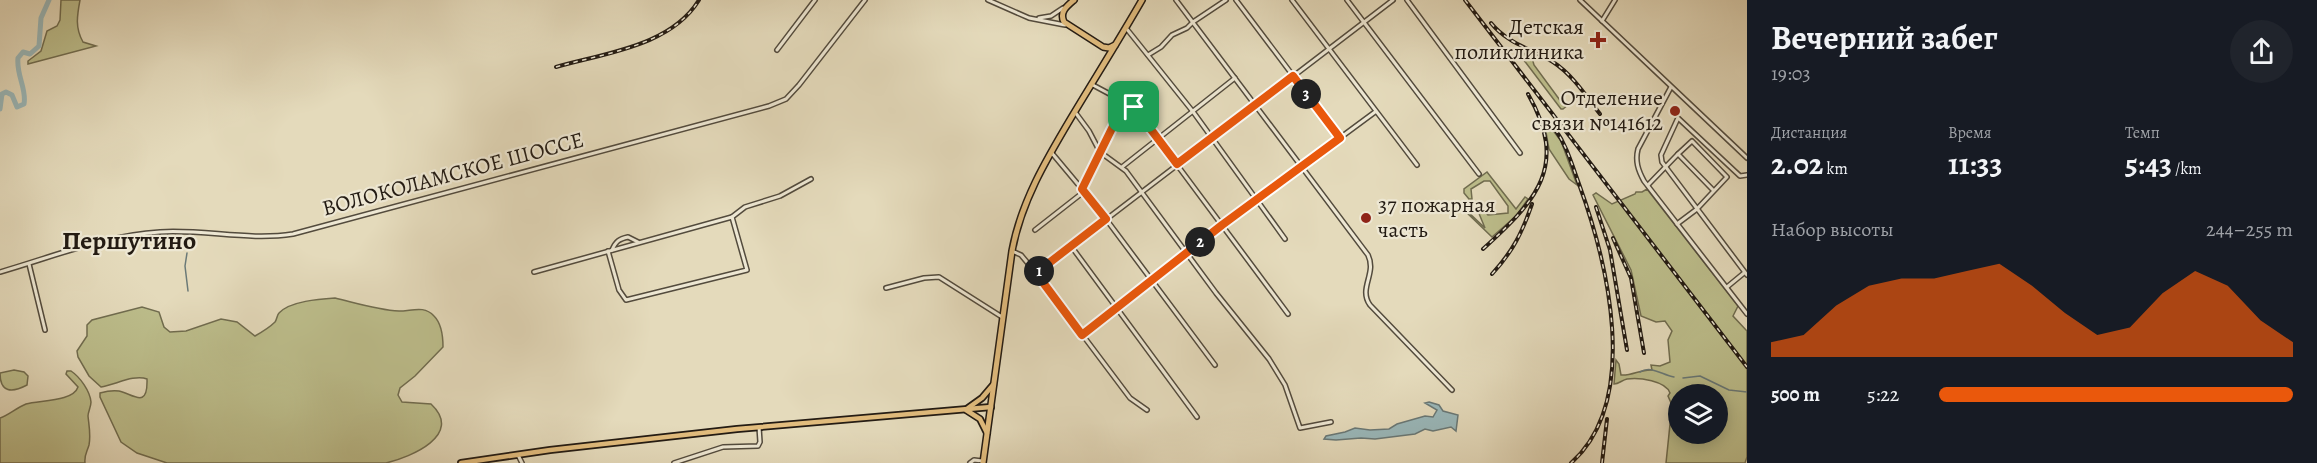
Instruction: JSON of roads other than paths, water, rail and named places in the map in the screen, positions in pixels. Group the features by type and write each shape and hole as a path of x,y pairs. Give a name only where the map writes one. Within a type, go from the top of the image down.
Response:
{"highway":[{"path":"1074,0 1067,6 1062,17 1070,27 1103,47 1109,48 1117,45"},
{"path":"983,462 1012,251 1019,219 1029,192 1051,152 1142,0"},
{"path":"1103,47 1107,59"}],"main road":[{"path":"966,410 982,398 994,382"},
{"path":"461,463 759,427 991,407"},
{"path":"966,410 980,419 987,433"}],"street":[{"path":"777,50 815,0"},
{"name":"ВОЛОКОЛАМСКОЕ ШОССЕ","path":"0,272 107,241 148,233 191,232 267,237 293,234 770,106 786,99 799,85 864,0"},
{"path":"988,0 1029,18 1058,22 1070,27"},
{"path":"1176,0 1369,258 1371,271 1365,291 1366,298 1452,390"},
{"path":"1148,55 1226,0"},
{"path":"1236,0 1340,138"},
{"path":"1292,0 1417,165"},
{"path":"1347,0 1479,174"},
{"path":"1036,273 1393,0"},
{"path":"1407,0 1520,153"},
{"path":"1580,0 1747,158"},
{"path":"1602,21 1615,0"},
{"path":"1029,18 1048,17 1067,6"},
{"path":"1126,28 1192,111 1285,239"},
{"path":"1122,167 1235,78"},
{"path":"1091,84 1134,107 1288,314"},
{"path":"1671,87 1637,154 1639,171 1648,186 1747,314"},
{"path":"1035,230 1058,209 1081,194 1125,102"},
{"path":"1082,335 1151,279 1375,111"},
{"path":"1075,112 1089,131 1100,152 1122,167 1282,378 1300,428 1332,422"},
{"path":"1726,287 1746,274 1665,167 1661,154 1678,118 1740,176 1747,175"},
{"path":"1648,186 1692,141 1727,177 1697,209 1677,224"},
{"path":"1051,152 1106,219 1215,365"},
{"path":"1678,154 1713,190"},
{"path":"534,272 732,216 745,207 780,196 811,179"},
{"path":"640,242 628,237 615,242 610,250 619,290 626,300 747,270 732,216"},
{"path":"1071,246 1197,417"},
{"path":"1012,251 1021,255 1036,273 1130,398 1147,410"},
{"path":"29,264 45,330"},
{"path":"886,288 924,278 939,277 1003,318"},
{"path":"674,463 723,447 758,446 759,427"},
{"path":"518,455 522,463"},
{"path":"970,463 974,460 983,462"}],"water":[{"path":"1425,403 1439,405 1443,411 1458,415 1456,431 1451,427 1433,431 1425,429 1415,434 1375,439 1324,439 1326,436 1355,428 1389,429 1397,424 1425,416 1433,417 1437,410"}],"waterway":[{"path":"0,109 2,94 6,92 12,95 17,107 24,104 18,58 23,52 30,54 39,46 41,18 49,0"},
{"path":"187,253 185,266 188,291"},
{"path":"1640,372 1652,370 1674,377"},
{"path":"1683,378 1700,376 1729,390 1747,392"}],"railway":[{"path":"556,67 615,52 654,38 687,16 699,0"},
{"path":"1465,0 1747,367"},
{"path":"1491,23 1505,36 1560,67 1579,86 1600,114"},
{"path":"1483,249 1519,214 1541,180 1546,162 1546,142 1540,119 1528,94"},
{"path":"1555,129 1569,156 1600,251 1612,329 1612,367 1606,404 1593,436 1571,463"},
{"path":"1492,274 1516,241 1532,204"},
{"path":"1596,207 1610,250 1627,350"},
{"path":"1613,238 1631,278 1644,353"},
{"path":"1602,463 1607,419"}],"place":[{"name":"Детская поликлиника","path":"1598,40"},
{"name":"Отделение связи №141612","path":"1675,111"},
{"name":"37 пожарная часть","path":"1366,218"}],"district":[{"name":"Першутино","path":"129,240"}]}
